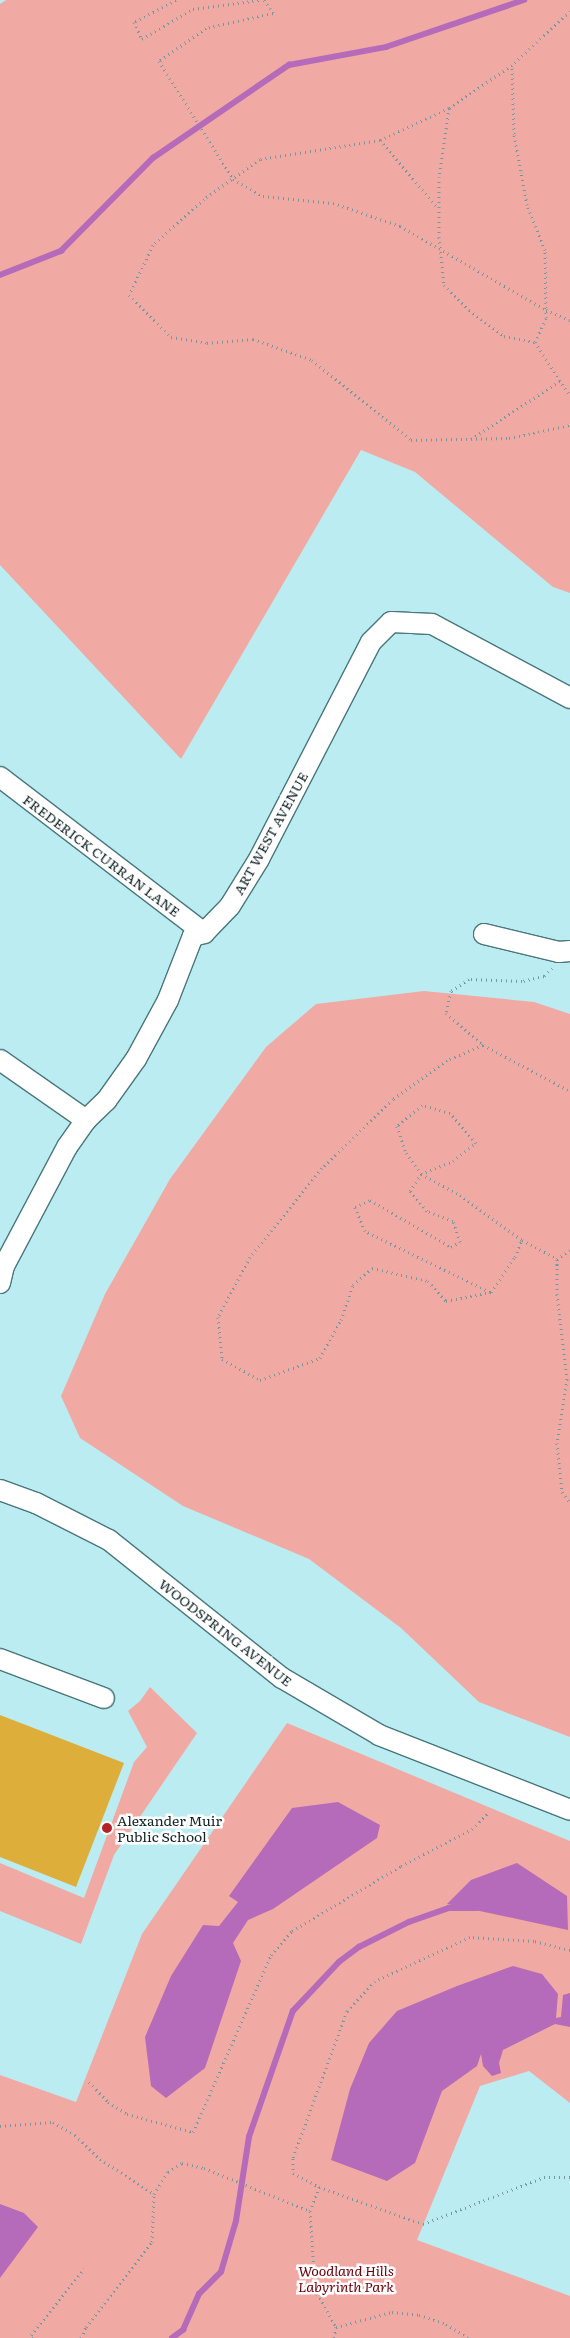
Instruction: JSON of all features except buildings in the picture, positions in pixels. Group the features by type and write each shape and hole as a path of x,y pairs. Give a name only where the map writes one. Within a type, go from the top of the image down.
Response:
{"street":[{"name":"ART WEST AVENUE","path":"1,1271 54,1170 86,1120 106,1101 136,1059 168,1000 193,936 204,933 230,906 259,859 371,642 391,622 432,624 570,698"},
{"name":"FREDERICK CURRAN LANE","path":"0,777 204,933"},
{"path":"484,934 565,951"},
{"path":"0,1060 86,1120"},
{"name":"WOODSPRING AVENUE","path":"0,1490 36,1503 109,1540 282,1678 380,1735 570,1810"},
{"path":"0,1659 104,1698"}],"path":[{"path":"176,0 134,22 142,39 193,9 260,0"},
{"path":"264,0 273,13 206,28 159,61 233,179 263,196 333,203 400,226 546,310 570,320"},
{"path":"570,11 512,65 449,108 380,140 260,159 204,199 153,245 129,295 170,336 207,343 254,339 312,360 412,440 509,438 570,426"},
{"path":"512,65 514,134 527,205 545,250 546,318 535,342"},
{"path":"449,108 439,177 440,249 444,285 469,310 504,336 535,342 570,396"},
{"path":"380,140 439,209"},
{"path":"470,439 560,381"},
{"path":"565,951 554,967 544,976 522,981 469,979 451,991 446,1013 482,1045 570,1092"},
{"path":"482,1045 446,1060 393,1099 322,1168 250,1257 218,1317 222,1359 260,1380 320,1358 342,1320 352,1285 372,1268 428,1282 446,1301 491,1292 515,1257 522,1240"},
{"path":"491,1292 365,1231 355,1207 370,1200 451,1247 460,1242 453,1221 427,1210 410,1191 421,1174 453,1161 476,1143 450,1113 422,1105 397,1126 406,1153 421,1174 460,1195 522,1240 557,1259"},
{"path":"557,1259 570,1250"},
{"path":"557,1259 557,1294 567,1379 557,1443 562,1492 570,1503"},
{"path":"89,2082 108,2102 127,2114 193,2132 271,1955 292,1931 401,1866 472,1829 488,1813"},
{"path":"570,1950 534,1941 470,1937 375,1981 347,2011 293,2158 294,2173 319,2187 423,2224 544,2177 570,2177"},
{"path":"0,2126 53,2122 75,2135 100,2159 154,2194"},
{"path":"82,2338 86,2327 152,2242 154,2194 168,2172 182,2163 204,2168 265,2191 310,2211"},
{"path":"319,2187 310,2211 315,2289 336,2327 334,2338"},
{"path":"32,2338 32,2335 84,2269"},
{"path":"336,2327 392,2312 419,2314 446,2324 468,2338"}],"green space":[{"path":"6,0 570,0 570,593 553,587 415,472 361,450 181,759 0,565 0,4"},
{"path":"424,991 534,1002 570,1014 570,1737 479,1702 401,1628 309,1559 183,1506 80,1438 61,1396 105,1294 170,1179 266,1047 316,1004"},
{"path":"150,1687 197,1733 114,1855 81,1944 0,1911 0,1863 84,1898 134,1762 147,1747 128,1711 140,1701"},
{"name":"Woodland Hills Labyrinth Park","path":"287,1723 570,1841 570,2103 529,2071 480,2086 417,2240 570,2296 570,2338 0,2338 0,2075 76,2102 142,1934"}],"shaded area":[{"path":"338,1802 380,1825 377,1838 273,1909 248,1920 233,1943 241,1961 205,2068 166,2098 151,2086 145,2037 171,1976 203,1925 219,1926 238,1902 229,1896 292,1808"},
{"path":"517,1863 567,1896 568,1930 447,1904 471,1880"},
{"path":"513,1966 542,1974 558,1994 556,2018 561,2017 563,1995 570,1993 570,2027 555,2024 503,2050 499,2063 501,2073 492,2076 483,2066 481,2054 477,2066 442,2091 415,2163 387,2181 331,2160 350,2089 369,2043 397,2011 457,1986"},
{"path":"0,2204 24,2213 38,2227 0,2278"}],"waterway":[{"path":"0,275 61,251 153,158 289,65 386,47 524,0"},
{"path":"172,2338 183,2330 199,2294 221,2272 236,2221 249,2137 293,2011 339,1962 359,1947 409,1922 449,1908 476,1908"}],"place":[{"name":"Alexander Muir Public School","path":"107,1828"}]}
